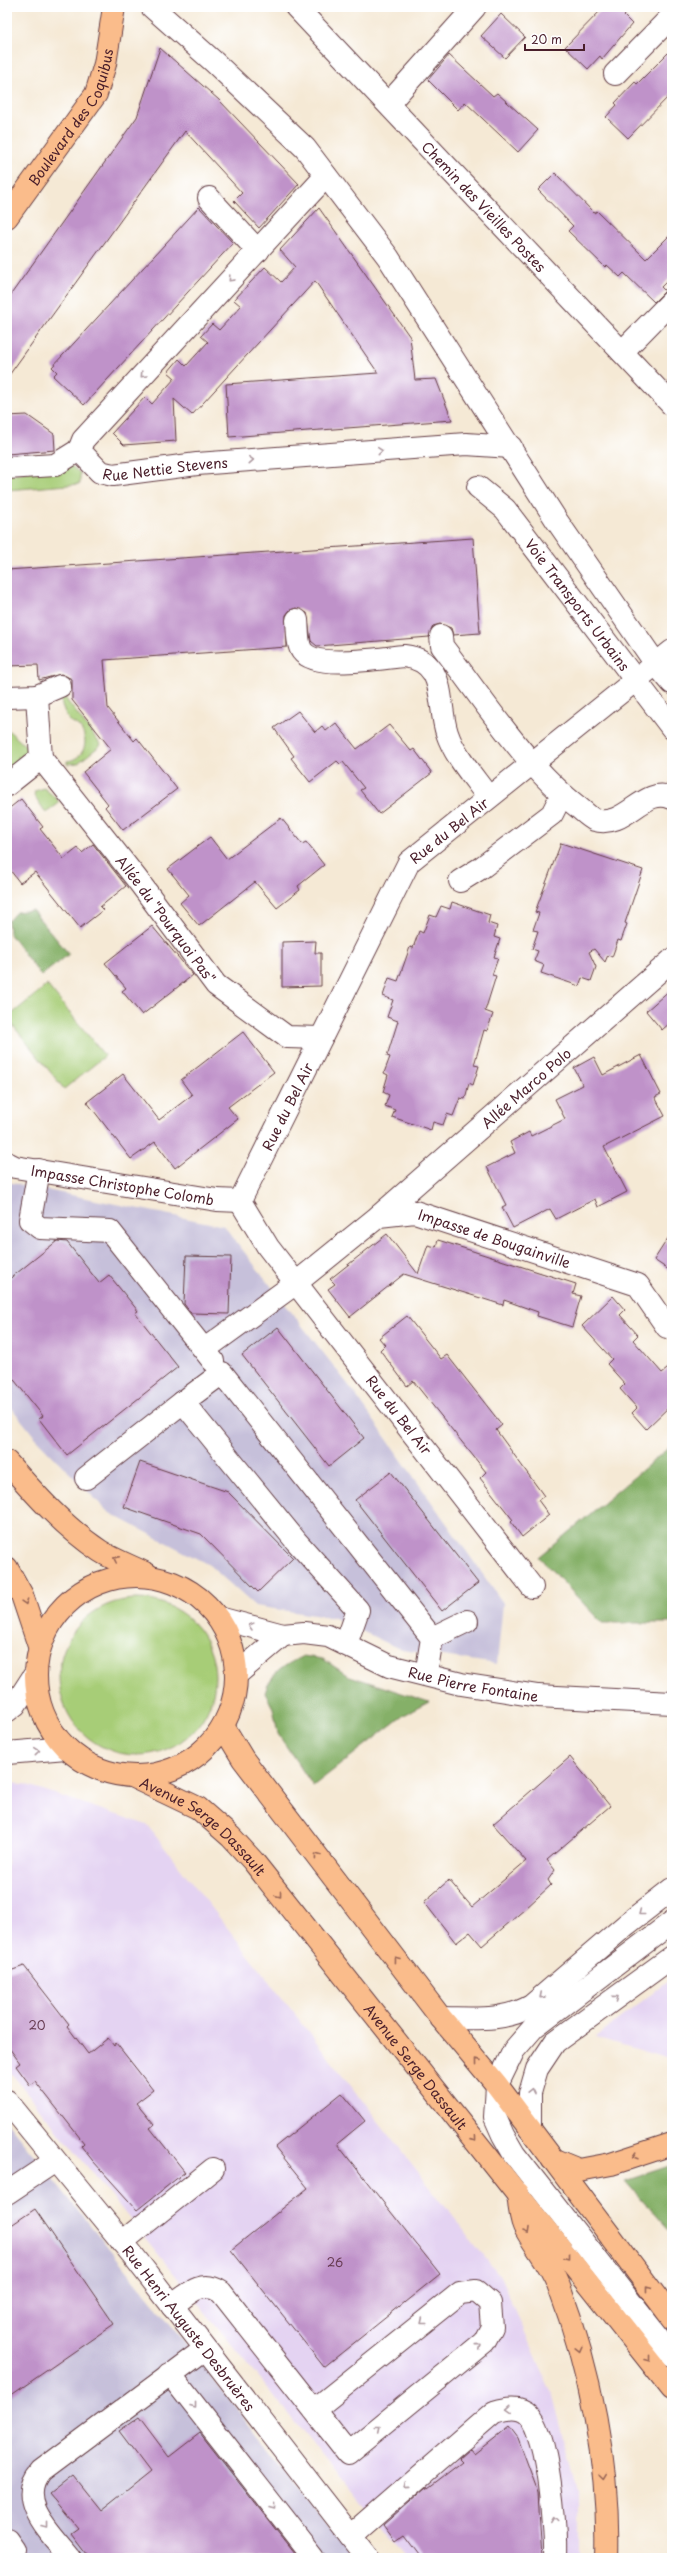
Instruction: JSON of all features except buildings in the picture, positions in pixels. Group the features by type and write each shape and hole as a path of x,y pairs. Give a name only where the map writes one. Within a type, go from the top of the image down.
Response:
{"main road":[{"name":"Boulevard des Coquibus","path":"7,217 96,94 105,64 114,7"},
{"path":"7,1462 35,1494 73,1530 100,1551 151,1576 172,1583 197,1596 220,1618 232,1643 237,1674 234,1699 223,1726 209,1746 182,1764 159,1774 131,1776 109,1773 86,1764 66,1748 49,1727 38,1700 34,1674 39,1646 52,1618 72,1598 97,1584 124,1576 151,1576"},
{"path":"7,1568 22,1595 39,1646"},
{"path":"223,1726 243,1759 441,2018 497,2085 672,2318"},
{"name":"Avenue Serge Dassault","path":"131,1776 198,1808 248,1856 518,2193 672,2389"},
{"path":"552,2159 579,2170 611,2164 672,2144"},
{"path":"518,2193 523,2224 557,2282 579,2349 590,2395 608,2514 606,2558"}],"street":[{"path":"152,7 214,62 305,148 396,268 557,521 664,657 672,683"},
{"name":"Chemin des Vieilles Postes","path":"296,7 389,103 672,405"},
{"path":"389,103 475,7"},
{"path":"615,74 672,16"},
{"path":"7,468 55,465 79,450 83,440 326,176"},
{"path":"209,198 258,251"},
{"path":"622,352 672,302"},
{"name":"Rue Nettie Stevens","path":"79,450 100,472 113,475 197,464 466,444 511,447"},
{"name":"Voie Transports Urbains","path":"478,487 504,509 672,728"},
{"path":"297,620 300,647 309,658 323,662 404,656 416,658 427,664 435,676 441,693 447,732 452,744 488,797"},
{"path":"440,636 442,646 532,763 562,794 594,820 608,821 629,812 652,796 663,794 672,798"},
{"name":"Rue du Bel Air","path":"532,1587 268,1247 240,1201 409,862 664,657"},
{"path":"7,697 37,696 60,686"},
{"path":"7,785 41,758 37,696"},
{"name":"Allée du \"Pourquoi Pas\"","path":"41,758 136,878 216,985 287,1037 321,1038"},
{"path":"460,881 480,868 552,814 562,794"},
{"name":"Allée Marco Polo","path":"379,1216 672,960"},
{"name":"Impasse Christophe Colomb","path":"10,1169 39,1170 217,1200 240,1201"},
{"path":"39,1170 30,1220 34,1226 40,1228 110,1231 432,1638 426,1675"},
{"name":"Impasse de Bougainville","path":"379,1216 415,1212 638,1285 667,1327"},
{"path":"204,1349 296,1283 379,1216"},
{"path":"86,1478 222,1373"},
{"path":"183,1402 296,1541 358,1610 346,1644"},
{"name":"Rue Pierre Fontaine","path":"220,1618 283,1636 304,1632 328,1636 390,1666 461,1684 538,1696 672,1703"},
{"path":"432,1638 467,1621"},
{"name":"Rue Pierre Fontaine","path":"237,1674 283,1636"},
{"path":"7,1711 15,1705 34,1674"},
{"path":"7,1753 66,1748"},
{"path":"441,2018 493,2018 516,2014 531,2006 627,1924 672,1889"},
{"path":"672,1922 534,2027 514,2050 497,2085 496,2117 503,2135 514,2154 672,2355"},
{"path":"530,2129 530,2093 537,2069 555,2042 672,1957"},
{"name":"Rue Henri Auguste Desbruères","path":"7,2101 122,2242 368,2558"},
{"path":"7,2193 55,2161"},
{"path":"122,2242 213,2169"},
{"path":"172,2306 200,2287 213,2287 221,2292 314,2410 348,2453 484,2342 492,2327 490,2303 476,2291 460,2292 314,2410"},
{"path":"71,2558 34,2511 31,2491 35,2478 41,2471 205,2349"},
{"path":"170,2374 314,2558"},
{"path":"350,2536 494,2412 518,2409 529,2415 539,2430 556,2523 556,2558"}],"shaded area":[{"path":"7,1182 224,1226 350,1387 503,1603 497,1664 402,1650 334,1618 255,1606 209,1565 108,1512 38,1441 7,1402"},
{"path":"7,1783 25,1784 147,1825 501,2278 553,2396 579,2496 579,2558 405,2558 7,2068"},
{"path":"672,1978 672,2060 596,2037"},
{"path":"7,2122 188,2346 352,2558 7,2558"}],"green space":[{"path":"70,465 80,473 80,484 7,490 7,475"},
{"path":"65,688 65,698 101,745 78,763 67,764 67,761 75,759 80,755 84,749 85,742 81,730 76,724 69,721 62,706 60,689"},
{"path":"7,729 30,750 10,766 7,766"},
{"path":"44,788 58,800 58,804 46,813 34,795 35,791"},
{"path":"32,910 69,954 41,976 9,933 8,921 16,912"},
{"path":"47,985 105,1056 64,1089 7,1018"},
{"path":"672,1445 672,1623 602,1623 539,1557"},
{"path":"129,1599 145,1599 160,1602 174,1608 187,1617 197,1627 206,1640 212,1654 215,1677 214,1692 206,1714 197,1727 187,1737 174,1746 160,1752 145,1755 129,1755 114,1752 100,1746 87,1737 77,1727 68,1714 62,1700 59,1685 59,1669 62,1654 68,1640 77,1627 87,1617 100,1608 114,1602"},
{"path":"303,1656 323,1659 347,1675 429,1702 404,1715 313,1786 278,1734 273,1708 265,1693 267,1686 279,1670"},
{"path":"672,2165 672,2234 625,2181"}]}
